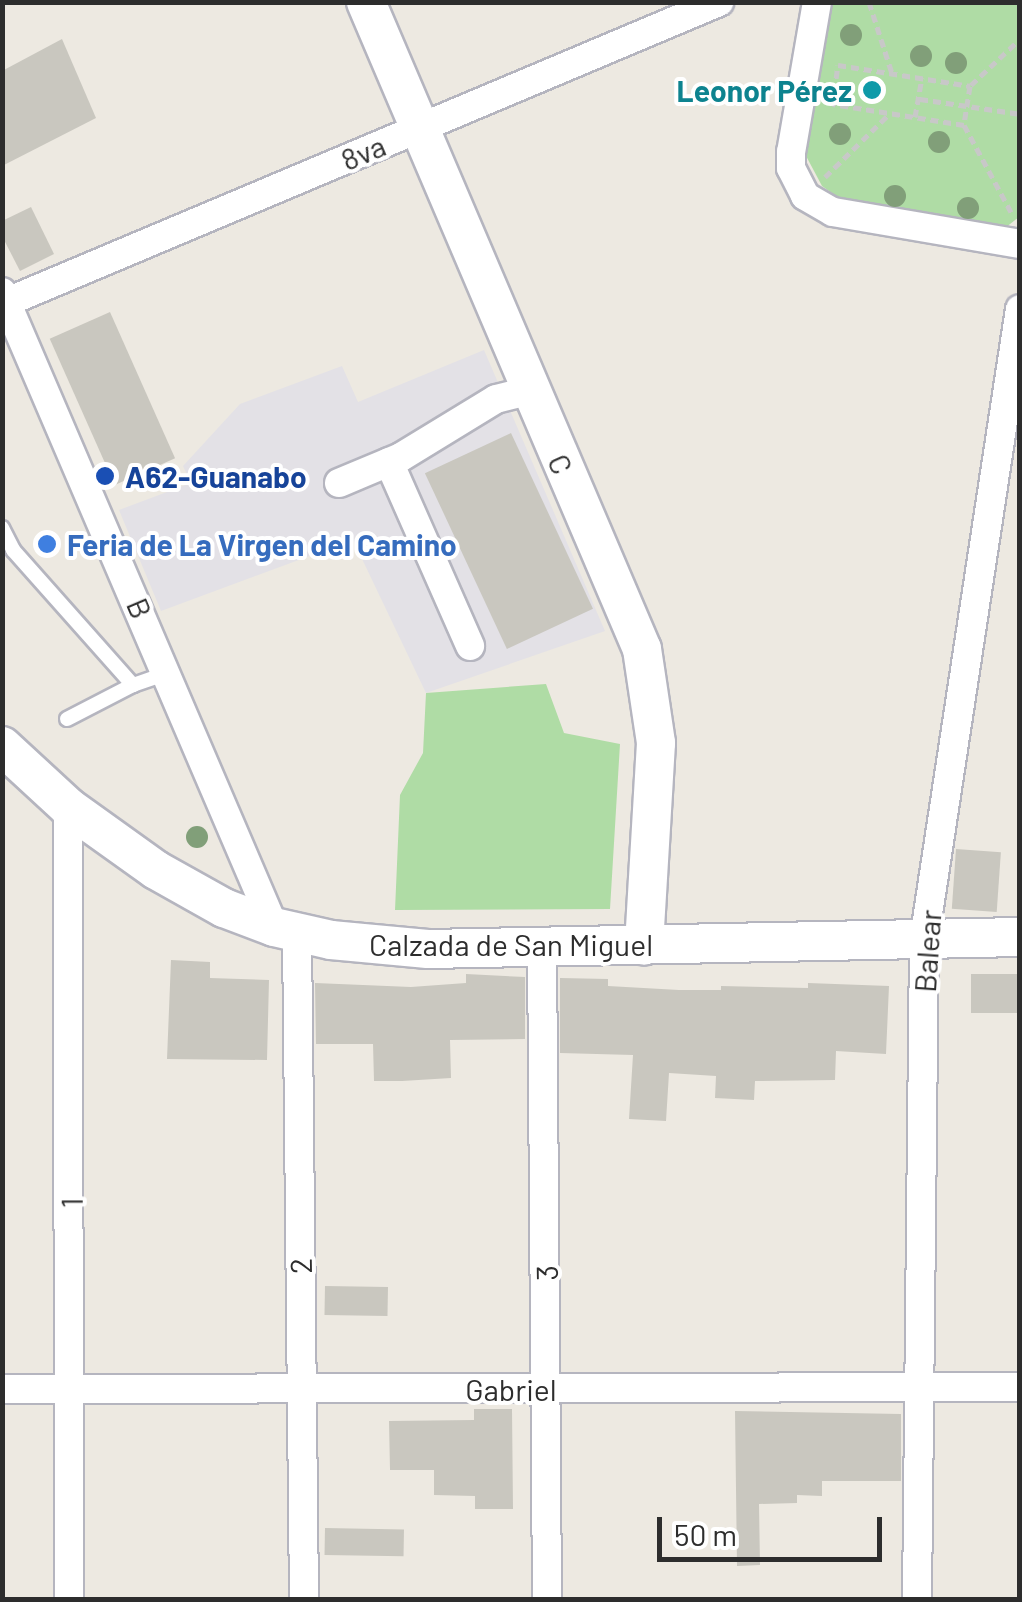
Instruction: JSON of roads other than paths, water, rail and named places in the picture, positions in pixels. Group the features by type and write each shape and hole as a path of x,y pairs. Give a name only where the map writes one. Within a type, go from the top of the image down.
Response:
{"main road":[{"name":"C","path":"366,2 528,390 642,649 656,743 644,946"},
{"name":"Calzada de San Miguel","path":"2,746 68,807 156,870 224,908 285,930 380,948 542,948 1020,936"}],"street":[{"name":"8va","path":"5,297 719,2"},
{"path":"818,2 790,152 791,168 806,196 833,212 1020,244"},
{"name":"B","path":"5,297 168,673 285,930"},
{"name":"Balear","path":"917,1600 924,940 1020,310"},
{"path":"339,484 389,462 496,400 528,390"},
{"path":"389,462 470,646"},
{"name":"1","path":"68,807 72,1389 69,1600"},
{"name":"2","path":"285,930 302,1389 304,1600"},
{"name":"3","path":"542,948 548,1600"},
{"name":"Gabriel","path":"2,1390 1020,1388"}],"lane":[{"path":"2,528 12,550 133,685"},
{"path":"66,719 133,685 168,673"}],"place":[{"name":"Leonor Pérez","path":"872,90"},
{"name":"A62-Guanabo","path":"105,476"},
{"name":"Feria de La Virgen del Camino","path":"47,544"}]}
